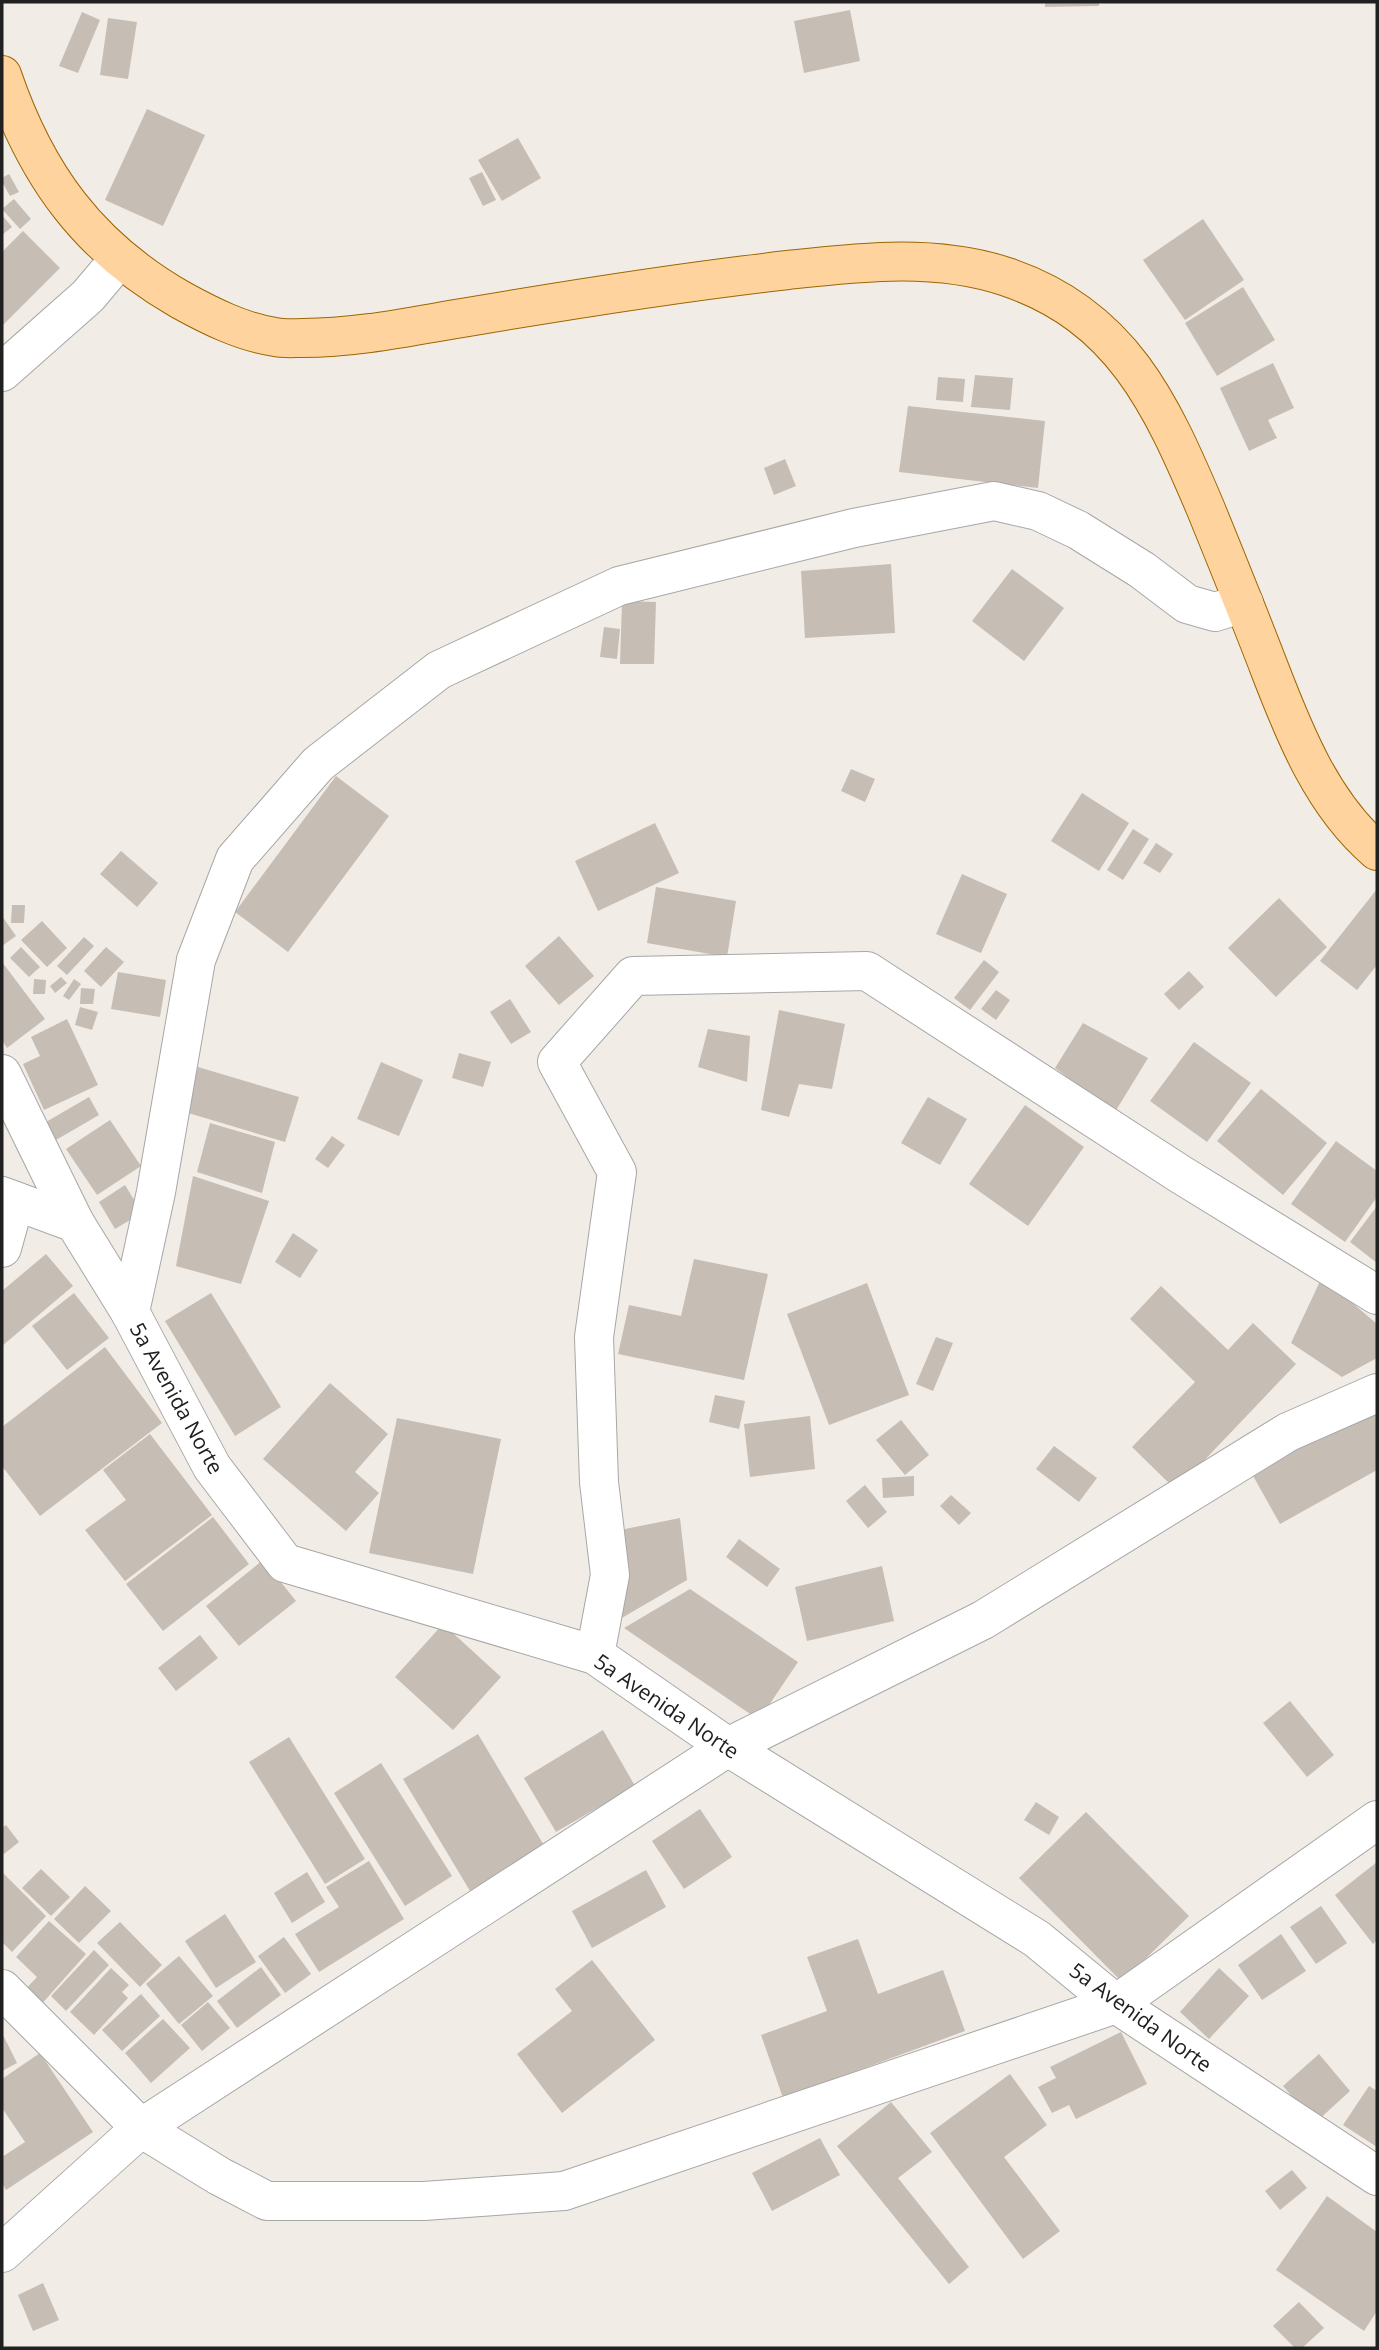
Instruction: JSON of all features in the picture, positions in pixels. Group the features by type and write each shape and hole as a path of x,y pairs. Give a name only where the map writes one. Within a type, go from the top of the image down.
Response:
{"main road":[{"path":"2,75 23,132 47,174 72,210 120,258 154,285 195,308 235,326 277,338 329,338 623,291 856,262 919,261 962,265 1006,277 1044,292 1076,311 1110,340 1135,369 1157,403 1185,460 1285,708 1312,766 1340,811 1377,851"}],"street":[{"path":"2,372 88,296 120,258"},
{"path":"130,1312 156,1192 195,960 235,859 318,764 439,670 619,586 854,528 994,501 1038,511 1078,530 1142,570 1187,604 1215,612 1244,603"},
{"path":"595,1655 610,1575 599,1482 594,1337 617,1172 556,1062 633,976 867,971 1180,1174 1377,1295"},
{"name":"5a Avenida Norte","path":"2,1074 75,1223 130,1312 212,1467 285,1563 595,1655 728,1747 1037,1939 1116,2004 1377,2176"},
{"path":"2,1248 8,1199 75,1223"},
{"path":"2,2253 141,2128 728,1747 983,1620 1288,1432 1377,1393"},
{"path":"2,1989 141,2128 219,2176 267,2201 424,2201 564,2191 1116,2004 1377,1820"}],"building":[{"path":"1045,2 1099,2 1099,6 1045,7"},
{"path":"850,10 860,61 804,73 794,21"},
{"path":"82,12 100,20 78,73 59,66"},
{"path":"108,18 137,22 128,79 100,75"},
{"path":"147,109 205,135 163,226 105,200"},
{"path":"518,138 541,178 502,201 478,160"},
{"path":"482,172 496,200 483,206 469,178"},
{"path":"9,174 19,192 10,196 2,182 2,178"},
{"path":"14,199 31,219 20,229 2,209"},
{"path":"2,215 12,227 2,235"},
{"path":"1203,219 1244,280 1185,320 1143,260"},
{"path":"23,231 60,268 2,326 2,252"},
{"path":"1243,287 1275,340 1217,376 1185,323"},
{"path":"1273,363 1294,408 1268,420 1277,438 1249,451 1220,388"},
{"path":"975,375 1013,378 1010,410 971,407"},
{"path":"938,377 965,379 963,402 936,400"},
{"path":"908,406 1045,421 1038,488 899,472"},
{"path":"785,459 796,486 774,495 764,468"},
{"path":"891,564 895,633 805,638 801,571"},
{"path":"1012,569 1064,608 1024,661 972,621"},
{"path":"622,601 656,602 654,664 620,664"},
{"path":"604,627 620,629 617,659 600,657"},
{"path":"851,769 875,779 865,802 841,791"},
{"path":"336,776 389,816 288,952 235,912"},
{"path":"1082,793 1129,823 1099,871 1051,841"},
{"path":"655,823 679,873 598,911 575,861"},
{"path":"1133,829 1149,839 1123,880 1107,870"},
{"path":"1156,843 1173,854 1160,873 1143,863"},
{"path":"121,851 158,883 137,907 100,874"},
{"path":"962,874 1007,894 981,953 936,934"},
{"path":"656,887 736,901 727,957 647,943"},
{"path":"1377,889 1377,965 1357,990 1320,961"},
{"path":"1279,898 1327,947 1276,997 1228,948"},
{"path":"12,905 25,905 24,923 11,923"},
{"path":"2,916 16,936 2,946"},
{"path":"42,921 67,948 47,967 21,940"},
{"path":"559,936 594,976 559,1005 525,966"},
{"path":"84,937 94,946 67,975 57,966"},
{"path":"21,947 40,967 29,977 10,958"},
{"path":"106,947 124,962 101,987 84,971"},
{"path":"984,960 999,972 970,1010 954,998"},
{"path":"2,962 45,1019 7,1048 2,1040"},
{"path":"1189,971 1204,987 1179,1010 1164,994"},
{"path":"118,972 166,980 160,1017 111,1009"},
{"path":"61,977 67,983 55,993 50,986"},
{"path":"34,979 46,980 45,994 33,994"},
{"path":"74,979 81,984 69,1000 63,996"},
{"path":"81,988 95,989 93,1004 80,1004"},
{"path":"996,990 1010,1000 996,1020 981,1009"},
{"path":"510,999 531,1032 511,1044 490,1012"},
{"path":"80,1007 98,1012 92,1030 75,1025"},
{"path":"779,1010 845,1024 832,1089 799,1084 789,1117 761,1110"},
{"path":"67,1019 98,1085 44,1110 23,1064 40,1056 31,1037"},
{"path":"1083,1023 1148,1058 1115,1112 1055,1068"},
{"path":"708,1029 750,1036 747,1082 698,1067"},
{"path":"1194,1042 1251,1083 1207,1142 1150,1101"},
{"path":"459,1053 491,1062 483,1087 452,1078"},
{"path":"381,1062 423,1080 399,1136 357,1119"},
{"path":"198,1067 299,1097 285,1142 185,1112"},
{"path":"1261,1089 1327,1143 1283,1195 1217,1141"},
{"path":"89,1097 99,1115 56,1140 46,1122"},
{"path":"928,1097 967,1119 940,1165 901,1143"},
{"path":"1025,1105 1084,1147 1028,1226 969,1184"},
{"path":"110,1120 141,1166 97,1195 66,1149"},
{"path":"210,1123 275,1142 262,1193 197,1172"},
{"path":"332,1136 345,1145 328,1168 315,1159"},
{"path":"1336,1141 1377,1171 1377,1197 1345,1242 1291,1204"},
{"path":"193,1176 269,1201 241,1284 176,1266"},
{"path":"125,1185 142,1213 115,1229 99,1202"},
{"path":"1377,1206 1377,1263 1350,1242"},
{"path":"293,1233 318,1250 300,1278 275,1262"},
{"path":"46,1254 73,1286 2,1346 2,1291"},
{"path":"694,1259 768,1274 744,1380 618,1354 629,1305 681,1316"},
{"path":"1322,1277 1377,1324 1377,1358 1342,1377 1291,1343"},
{"path":"867,1283 909,1395 829,1425 787,1314"},
{"path":"1161,1286 1228,1350 1253,1323 1296,1364 1176,1490 1132,1447 1195,1382 1130,1319"},
{"path":"74,1293 109,1338 67,1370 32,1326"},
{"path":"211,1293 281,1407 235,1436 165,1321"},
{"path":"936,1337 953,1343 933,1391 916,1384"},
{"path":"105,1347 162,1423 40,1516 2,1466 2,1427"},
{"path":"330,1383 388,1434 355,1472 379,1493 346,1531 263,1459"},
{"path":"715,1395 745,1401 739,1429 709,1422"},
{"path":"1372,1407 1377,1416 1377,1470 1280,1524 1252,1474"},
{"path":"810,1416 815,1469 750,1477 744,1424"},
{"path":"397,1418 501,1439 473,1574 369,1553"},
{"path":"901,1420 929,1455 905,1475 876,1440"},
{"path":"150,1434 212,1515 125,1581 85,1530 126,1500 103,1470"},
{"path":"1054,1446 1097,1478 1079,1502 1036,1469"},
{"path":"914,1476 914,1496 883,1498 882,1478"},
{"path":"865,1485 887,1512 868,1528 846,1501"},
{"path":"951,1495 971,1513 959,1525 940,1506"},
{"path":"213,1517 249,1564 163,1631 126,1584"},
{"path":"680,1518 687,1580 620,1619 625,1529"},
{"path":"739,1539 780,1569 767,1587 726,1557"},
{"path":"263,1560 296,1601 239,1646 206,1606"},
{"path":"882,1566 894,1621 807,1641 795,1587"},
{"path":"690,1589 798,1662 759,1720 624,1628"},
{"path":"443,1624 501,1677 453,1730 395,1677"},
{"path":"200,1635 218,1658 176,1691 158,1668"},
{"path":"1290,1701 1334,1755 1307,1777 1263,1723"},
{"path":"603,1730 635,1786 556,1832 524,1778"},
{"path":"478,1734 545,1847 470,1891 403,1779"},
{"path":"289,1737 365,1859 325,1884 249,1762"},
{"path":"381,1763 452,1876 405,1906 334,1793"},
{"path":"1036,1802 1059,1817 1049,1835 1024,1820"},
{"path":"700,1809 732,1857 684,1889 652,1841"},
{"path":"1086,1812 1189,1916 1122,1982 1019,1878"},
{"path":"6,1825 19,1842 4,1854 2,1828"},
{"path":"369,1861 404,1919 319,1972 295,1934 339,1907 326,1887"},
{"path":"1377,1862 1377,1940 1373,1944 1335,1895"},
{"path":"41,1869 70,1897 51,1916 22,1888"},
{"path":"646,1870 666,1907 592,1948 572,1911"},
{"path":"2,1872 46,1916 12,1952 2,1942"},
{"path":"307,1872 325,1902 292,1923 274,1893"},
{"path":"85,1886 111,1911 79,1943 54,1919"},
{"path":"1321,1906 1347,1943 1316,1964 1290,1927"},
{"path":"225,1914 256,1962 216,1988 185,1941"},
{"path":"49,1921 86,1954 39,2007 23,1992 37,1977 16,1957"},
{"path":"120,1922 162,1965 140,1987 97,1943"},
{"path":"1281,1934 1306,1971 1262,2000 1238,1965"},
{"path":"284,1937 311,1974 285,1993 258,1956"},
{"path":"858,1939 878,1994 943,1970 965,2031 783,2098 761,2035 827,2011 807,1957"},
{"path":"94,1950 109,1965 66,2011 51,1996"},
{"path":"179,1956 213,1996 179,2024 146,1984"},
{"path":"592,1960 655,2040 562,2113 517,2054 572,2011 555,1989"},
{"path":"261,1967 281,1995 237,2028 217,2001"},
{"path":"111,1968 129,1985 122,1992 128,1998 94,2035 70,2012"},
{"path":"1219,1968 1249,1996 1209,2039 1180,2012"},
{"path":"141,1994 160,2016 122,2051 102,2030"},
{"path":"208,2002 230,2028 202,2051 181,2025"},
{"path":"163,2019 190,2048 151,2083 125,2053"},
{"path":"1121,2032 1147,2084 1076,2119 1069,2105 1052,2113 1038,2087 1056,2078 1050,2067"},
{"path":"2,2033 17,2063 2,2071"},
{"path":"40,2053 93,2132 6,2190 2,2183 2,2157 25,2142 2,2108 2,2079"},
{"path":"1319,2054 1350,2091 1315,2123 1283,2086"},
{"path":"1010,2074 1047,2125 1004,2157 1060,2231 1023,2259 930,2133"},
{"path":"1369,2086 1377,2091 1377,2147 1343,2125"},
{"path":"891,2102 932,2152 898,2178 969,2267 949,2284 837,2146"},
{"path":"820,2138 840,2175 772,2211 752,2173"},
{"path":"1292,2170 1307,2188 1280,2210 1265,2191"},
{"path":"1327,2196 1377,2232 1377,2311 1364,2331 1276,2270"},
{"path":"43,2283 59,2320 33,2331 18,2295"},
{"path":"1299,2302 1324,2328 1302,2348 1295,2348 1273,2326"}]}
